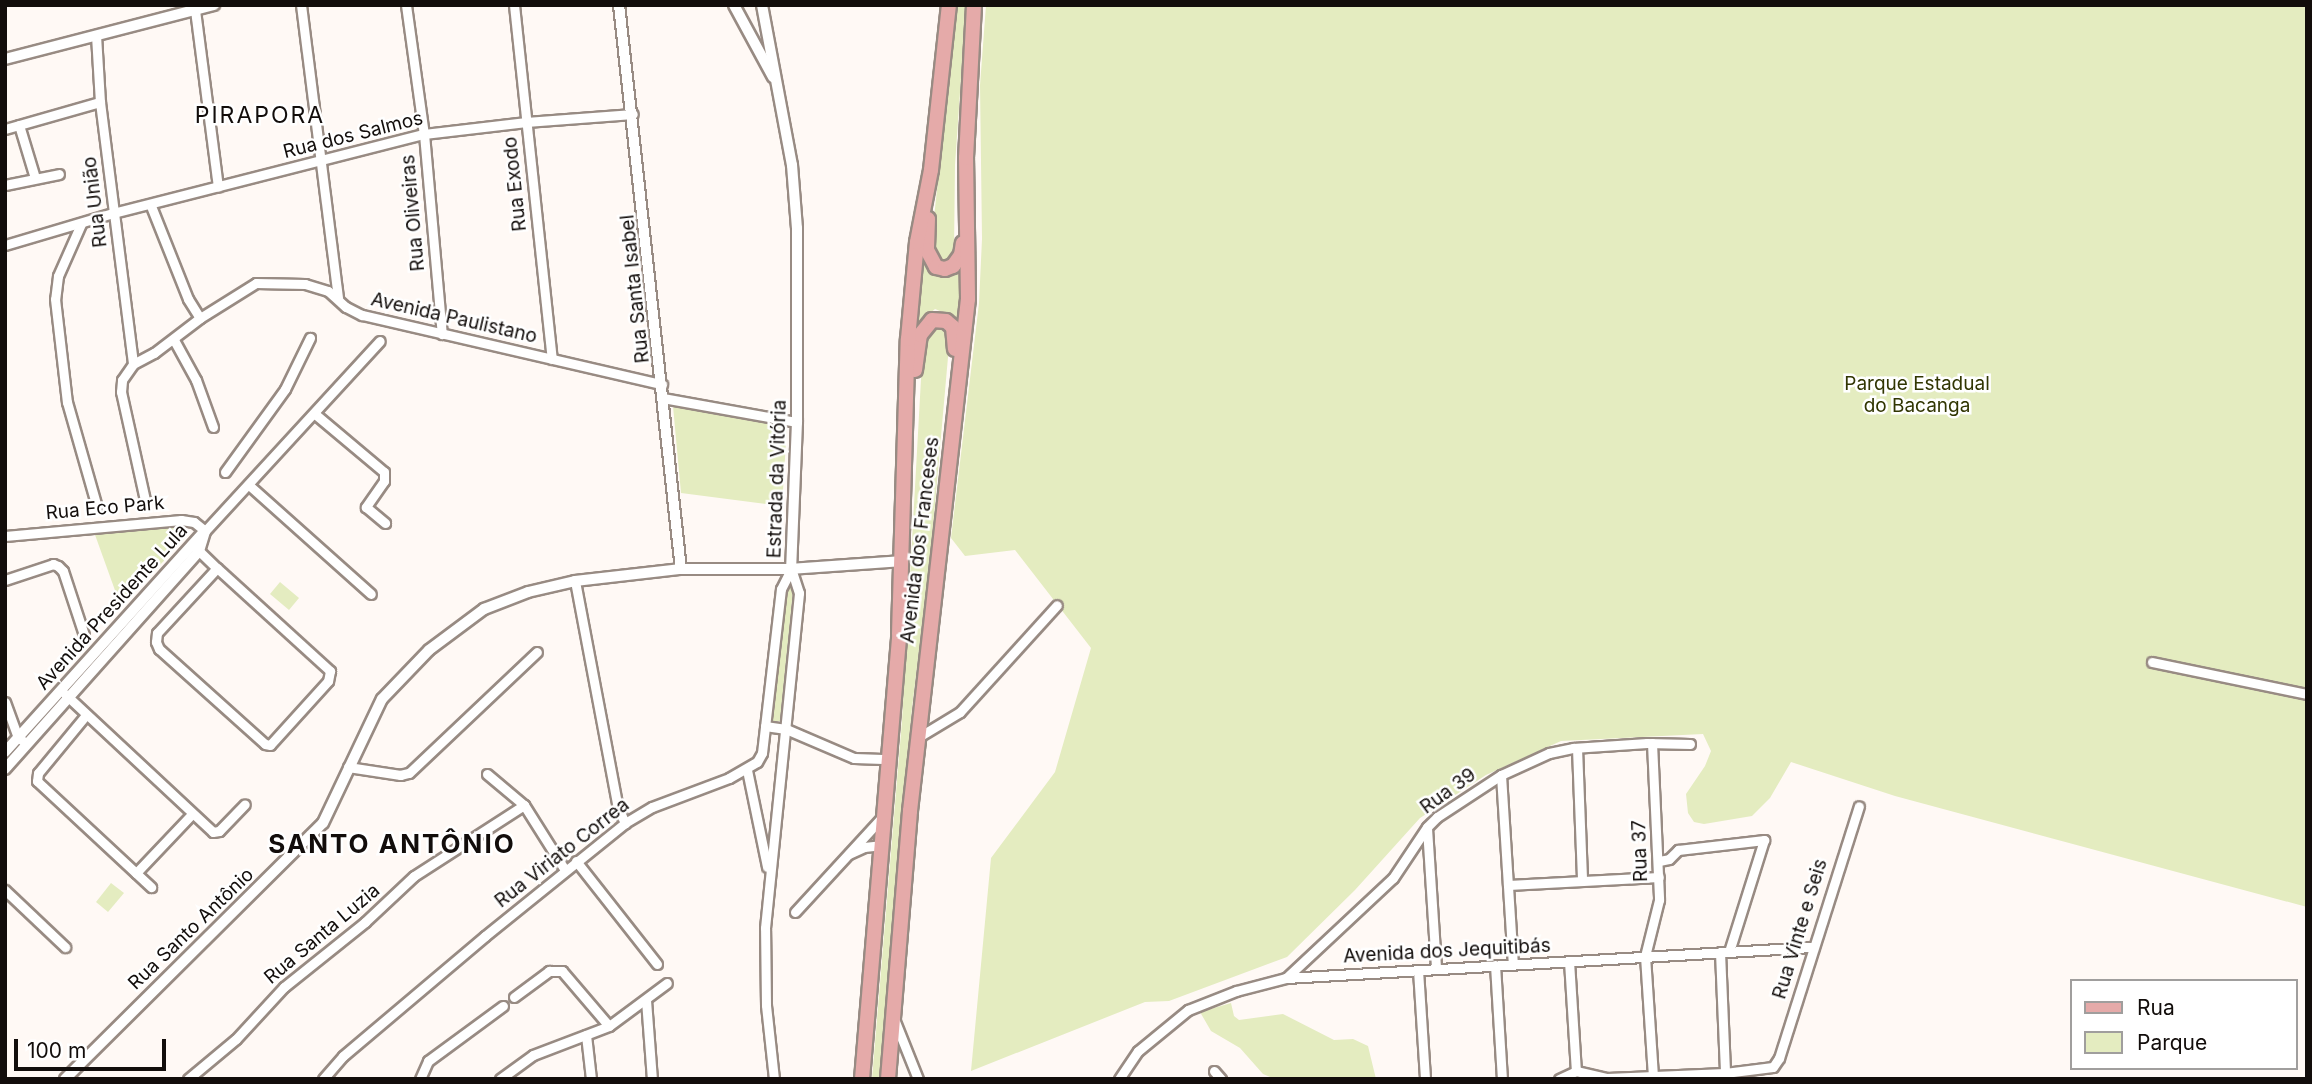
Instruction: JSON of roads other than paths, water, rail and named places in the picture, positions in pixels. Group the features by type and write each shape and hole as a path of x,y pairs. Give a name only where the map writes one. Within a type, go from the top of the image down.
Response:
{"main road":[{"name":"Avenida dos Franceses","path":"862,1079 890,759 902,561 908,339 916,242 931,170 949,5"},
{"name":"Avenida dos Franceses","path":"889,1071 917,738 947,461 968,299 966,158 974,5"},
{"path":"931,170 927,250 933,264 945,269 957,263 962,251 966,158"},
{"path":"906,448 920,335 929,322 941,319 950,323 956,336 947,461"}],"street":[{"path":"5,59 214,5"},
{"path":"301,5 338,298"},
{"name":"Rua Oliveiras","path":"406,5 424,134 442,334"},
{"name":"Rua Exodo","path":"514,5 552,359"},
{"name":"Rua Santa Isabel","path":"620,5 634,114 681,569"},
{"path":"734,5 778,86"},
{"name":"Estrada da Vitória","path":"762,5 792,164 797,240 797,422 790,569 799,593 786,729 780,757 764,965 774,1079"},
{"path":"195,10 218,187"},
{"name":"Rua União","path":"96,35 100,102 133,364"},
{"path":"5,129 100,102"},
{"name":"Rua dos Salmos","path":"5,246 113,213 151,206 424,134 526,122 634,114"},
{"path":"19,125 36,178"},
{"path":"5,185 59,174"},
{"path":"151,206 188,299 200,318"},
{"path":"81,224 58,276 55,299 67,402 97,507"},
{"name":"Avenida Paulistano","path":"133,364 174,340 200,318 247,286 268,281 304,284 328,291 353,312 662,384"},
{"path":"225,472 285,388 310,338"},
{"path":"174,340 197,380 213,428"},
{"path":"205,531 250,486 380,341"},
{"path":"133,364 122,380 121,392 145,500"},
{"path":"663,398 797,422"},
{"path":"315,414 384,472 384,481 366,507 385,523"},
{"path":"250,486 371,594"},
{"name":"Rua Eco Park","path":"5,536 181,520 194,522 205,531"},
{"name":"Avenida Presidente Lula","path":"5,769 70,699 196,548 205,531"},
{"path":"196,548 330,671 328,681 270,745 255,735 159,649 156,642 157,633 217,568"},
{"name":"Avenida Presidente Lula","path":"5,752 196,548"},
{"name":"Rua Santo Antônio","path":"65,1079 323,823 382,699 429,650 484,609 528,592 575,581 681,569 790,569 902,561"},
{"path":"5,580 53,564 58,566 63,571 84,635"},
{"path":"769,879 747,770 757,762 762,753 781,589 790,569"},
{"path":"575,581 618,808 625,823"},
{"path":"917,738 960,712 1057,606"},
{"path":"348,766 400,775 409,773 537,652"},
{"path":"2151,662 2307,694"},
{"path":"61,690 192,814 216,833 245,804"},
{"path":"5,702 18,737 27,745"},
{"path":"86,716 38,773 37,780 151,887"},
{"path":"765,726 786,729 841,755 869,760 890,759"},
{"name":"Rua 39","path":"1286,978 1393,878 1426,827 1501,775 1549,753 1577,748 1652,743 1690,744"},
{"name":"Rua 37","path":"1652,743 1660,877 1657,913 1645,957 1654,1077"},
{"path":"1577,748 1582,881"},
{"name":"Rua Viriato Correa","path":"323,1079 343,1056 625,823 671,799 747,770"},
{"path":"486,774 524,805 565,870"},
{"path":"1501,775 1513,964"},
{"name":"Rua Santa Luzia","path":"188,1079 236,1039 284,987 365,922 424,868 524,805"},
{"name":"Rua Vinte e Seis","path":"1725,1073 1768,1069 1776,1064 1859,806"},
{"path":"136,873 192,814"},
{"path":"795,912 885,814"},
{"path":"1426,827 1436,969"},
{"path":"1559,1079 1576,1071 1607,1078 1725,1073 1724,952 1764,840 1678,850 1668,859 1659,861"},
{"path":"848,855 864,847 883,845"},
{"path":"576,861 657,964"},
{"path":"1508,886 1660,877"},
{"path":"5,890 65,947"},
{"name":"Avenida dos Jequitibás","path":"1119,1079 1138,1051 1188,1010 1225,995 1286,978 1812,947"},
{"path":"1569,961 1576,1071"},
{"path":"1495,965 1502,1079"},
{"path":"1418,970 1425,1079"},
{"path":"514,997 549,971 562,971 608,1026"},
{"path":"500,1079 533,1055 608,1026 667,983"},
{"path":"646,1000 652,1079"},
{"path":"420,1079 428,1061 503,1006"},
{"path":"894,1018 917,1074"},
{"path":"586,1035 592,1079"},
{"path":"889,1071 902,1059 917,1074"}],"district":[{"name":"PIRAPORA","path":"260,115"},
{"name":"SANTO ANTÔNIO","path":"392,844"}],"park label":[{"name":"Parque Estadual do Bacanga","path":"1917,395"}]}
